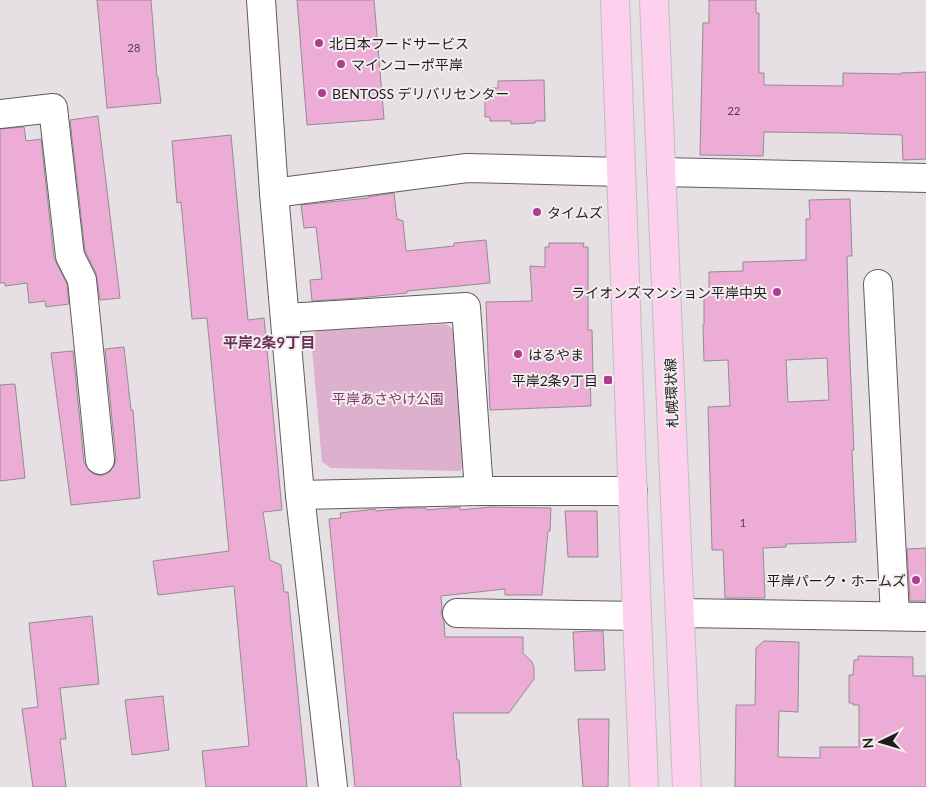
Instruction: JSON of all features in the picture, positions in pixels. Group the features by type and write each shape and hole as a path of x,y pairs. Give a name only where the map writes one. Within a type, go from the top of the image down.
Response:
{"main road":[{"path":"615,0 644,787"},
{"name":"札幌環状線","path":"654,0 687,787"}],"street":[{"path":"261,0 274,193 300,494 333,787"},
{"path":"0,114 53,108 70,256 82,280 100,460"},
{"path":"274,193 466,168 621,172"},
{"path":"661,172 926,178"},
{"path":"878,284 895,616"},
{"path":"286,318 466,307 479,491"},
{"path":"300,494 479,491 633,492"},
{"path":"457,613 637,616"},
{"path":"680,613 926,617"}],"green space":[{"name":"平岸あさやけ公園","path":"446,324 453,329 464,464 460,471 331,468 322,462 311,337 316,331"}],"building":[{"path":"97,0 151,0 161,103 107,108"},
{"name":"マインコーポ平岸","path":"297,0 374,0 384,119 307,125"},
{"path":"709,0 756,0 756,13 759,13 759,73 764,73 764,85 843,86 843,73 901,74 926,72 926,159 903,160 902,135 842,133 764,132 763,156 700,155 703,23 709,23"},
{"path":"544,80 545,121 511,124 511,121 490,121 490,117 485,117 485,93 491,93 491,88 498,88 498,81"},
{"path":"98,116 120,298 100,300 96,273 85,251 70,120"},
{"path":"24,127 26,141 41,139 54,258 67,284 69,304 46,307 45,301 29,303 27,283 5,286 5,283 0,283 0,129"},
{"path":"231,135 248,320 264,318 282,510 263,512 270,560 281,565 284,592 288,592 307,787 206,787 202,751 249,746 234,586 158,595 153,561 229,551 207,318 192,319 181,202 177,203 172,141"},
{"path":"394,193 397,219 403,221 406,251 454,246 454,243 486,240 490,283 358,298 312,301 310,280 322,279 316,227 304,228 301,205 368,198"},
{"path":"850,199 852,256 847,256 856,542 786,544 786,547 763,548 765,598 725,598 723,550 712,550 708,407 730,406 728,360 704,361 704,295 709,289 709,272 743,271 743,262 806,260 806,219 810,219 809,200","holes":["827,358 829,400 788,402 786,360"]},
{"path":"549,243 584,243 583,247 588,247 588,330 592,330 593,374 590,374 591,406 490,410 486,302 532,301 530,266 545,267 545,247 549,247"},
{"path":"124,347 131,410 133,410 140,498 71,505 51,353 73,351 84,462 94,474 101,476 109,472 114,466 116,459 105,349"},
{"path":"15,384 25,478 0,481 0,385"},
{"path":"460,507 460,510 490,507 551,508 542,595 505,595 505,589 441,596 441,613 444,621 445,637 523,637 523,653 532,662 534,679 509,713 453,713 461,787 355,787 329,519 341,518 340,513 375,509 376,511 426,508 427,510"},
{"path":"565,511 597,511 598,557 568,557"},
{"name":"平岸パーク・ホームズ","path":"926,548 926,601 910,601 907,549"},
{"path":"92,616 99,684 60,688 66,739 60,739 66,787 33,787 22,709 38,707 29,623"},
{"path":"603,631 605,670 575,671 573,632"},
{"path":"764,641 799,642 798,712 779,711 778,757 820,758 820,747 859,747 859,705 849,703 849,675 853,675 854,660 858,660 858,656 913,657 913,676 926,676 926,787 735,787 736,705 755,705 756,648"},
{"path":"163,696 169,750 132,755 125,700"},
{"path":"578,719 609,719 608,787 583,787"}],"place":[{"name":"北日本フードサービス","path":"319,43"},
{"name":"マインコーポ平岸","path":"341,64"},
{"name":"BENTOSS デリバリセンター","path":"322,93"},
{"name":"タイムズ","path":"537,212"},
{"name":"ライオンズマンション平岸中央","path":"777,292"},
{"name":"はるやま","path":"518,354"},
{"name":"平岸2条9丁目","path":"608,380"},
{"name":"平岸パーク・ホームズ","path":"916,580"}],"district":[{"name":"平岸2条9丁目","path":"269,342"}]}
